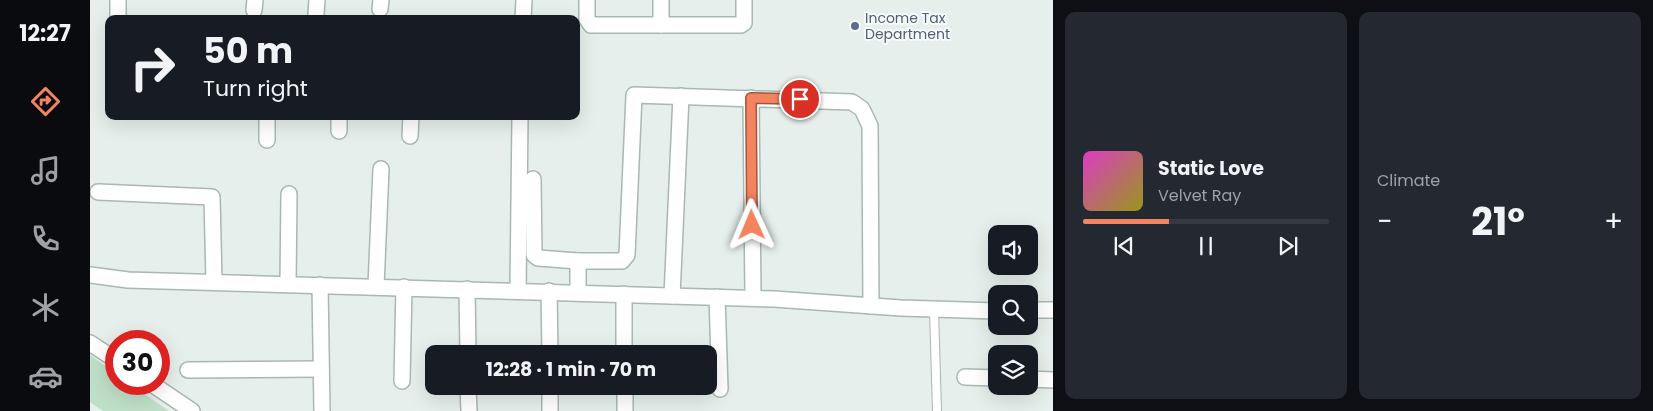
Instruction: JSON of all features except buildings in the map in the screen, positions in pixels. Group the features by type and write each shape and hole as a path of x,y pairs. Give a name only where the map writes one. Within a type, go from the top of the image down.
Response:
{"street":[{"path":"118,0 118,15"},
{"path":"524,0 524,15"},
{"path":"587,0 586,19 591,24 741,25 744,23 744,0"},
{"path":"660,0 662,24"},
{"path":"533,179 534,255 538,258 578,261 622,260 627,255 634,95 852,102 862,109 870,126 871,306"},
{"path":"672,296 681,96"},
{"path":"751,98 753,298"},
{"path":"267,120 267,140"},
{"path":"410,136 411,120"},
{"path":"518,290 520,120"},
{"path":"376,286 381,169"},
{"path":"98,192 212,197 214,282"},
{"path":"288,284 289,194"},
{"path":"578,261 578,292"},
{"path":"90,275 128,280 753,298 871,306 988,311"},
{"path":"320,285 322,411"},
{"path":"402,382 404,287"},
{"path":"467,289 468,345"},
{"path":"549,291 550,345"},
{"path":"624,294 624,345"},
{"path":"717,297 720,389"},
{"path":"1038,310 1053,310"},
{"path":"90,342 105,352"},
{"path":"188,370 321,370"},
{"path":"965,377 988,378"},
{"path":"1038,379 1053,380"},
{"path":"168,395 192,411"},
{"path":"468,395 469,411"},
{"path":"550,395 550,411"},
{"path":"625,395 625,411"}],"lane":[{"path":"934,309 937,411"}],"green space":[{"path":"90,355 105,366 105,395 146,395 169,411 103,411 90,402"}],"place":[{"name":"Income Tax Department","path":"855,26"}],"route":[{"path":"752,225 751,98 800,99"}]}
